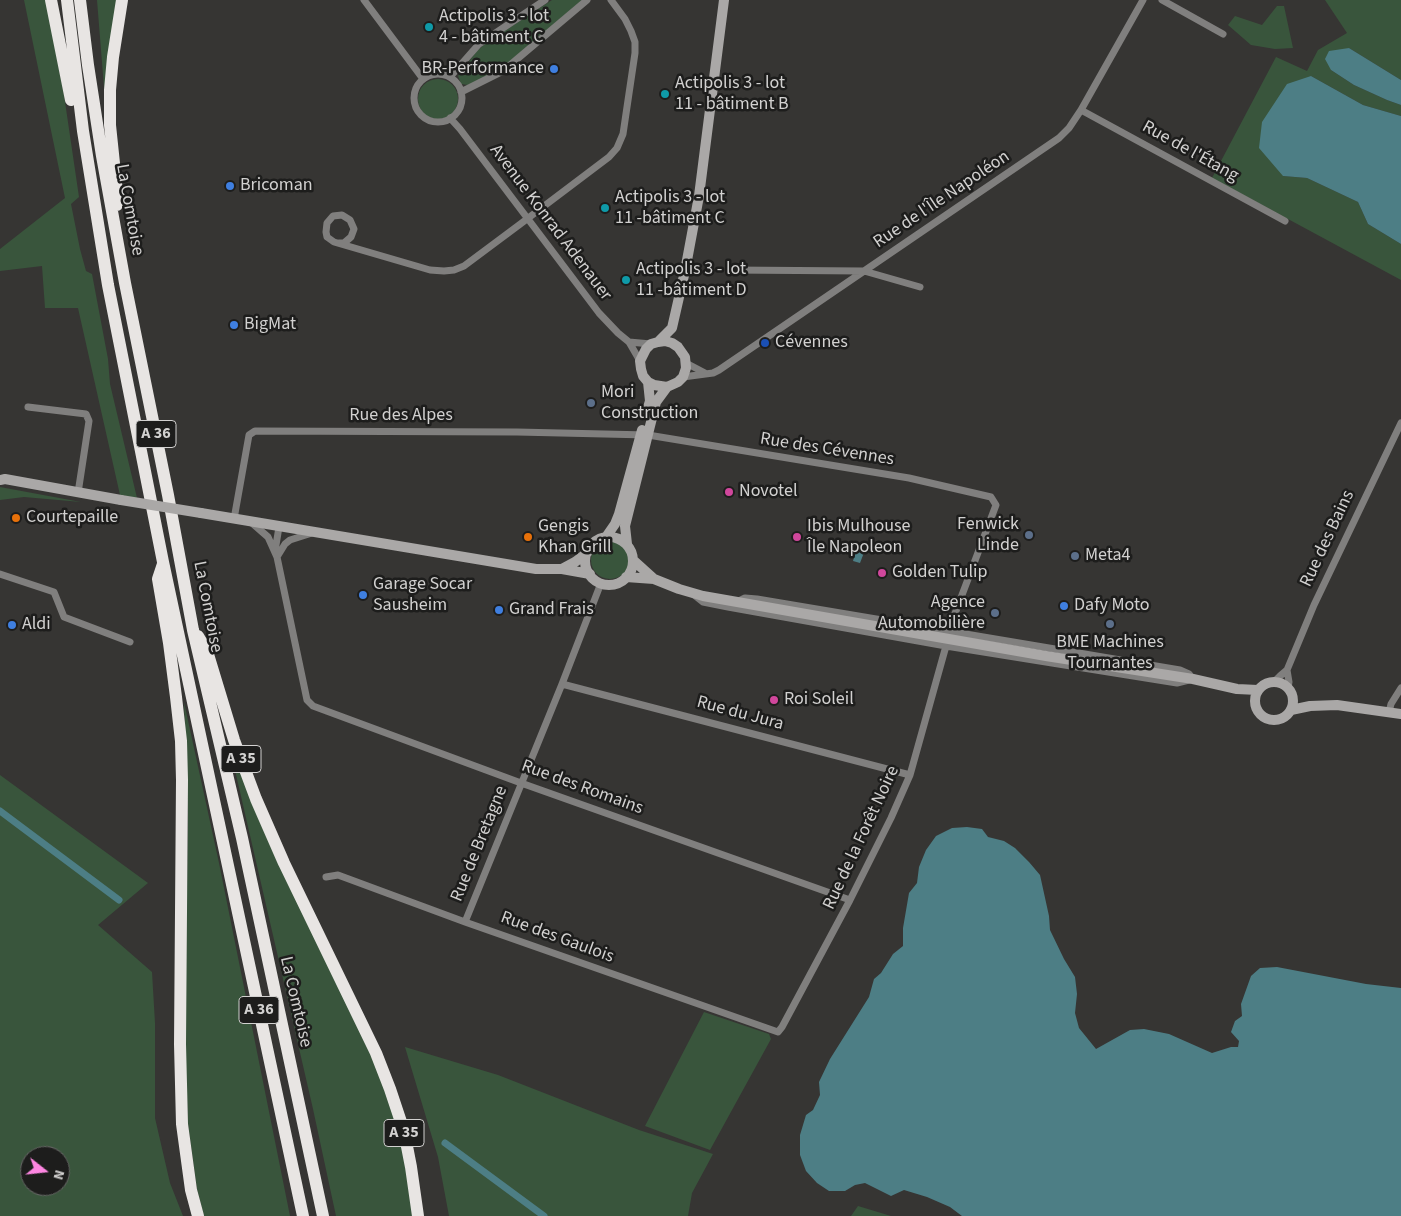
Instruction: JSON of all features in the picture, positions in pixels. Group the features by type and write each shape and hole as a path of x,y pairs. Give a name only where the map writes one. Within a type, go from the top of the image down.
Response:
{"highway":[{"path":"51,0 72,104 83,130"},
{"name":"La Comtoise","path":"67,0 83,130 108,285 163,562 303,1216"},
{"name":"La Comtoise","path":"80,0 102,156 193,630 242,838 323,1215"},
{"path":"117,237 117,192 110,125 110,90 122,0"},
{"path":"163,562 158,579 169,644 181,741 180,1044 182,1124 191,1190 198,1216"},
{"name":"A 35","path":"193,630 207,651 234,740 256,799 284,863 376,1053 390,1089 404,1131 412,1167 418,1216"},
{"path":"298,1193 298,1216"}],"main road":[{"path":"672,328 646,349 640,361 643,376 648,382 660,387 673,385 683,377 686,363 672,328 686,270 699,196 724,0"},
{"path":"655,343 665,341 678,347"},
{"path":"587,553 587,568 593,578 600,583 614,584 626,577 632,566 632,552 627,544 625,526 650,401 648,382"},
{"path":"606,537 619,514 656,402 667,387"},
{"path":"2,478 201,514 536,569 562,569 590,574"},
{"path":"562,569 587,553 594,542 606,537 617,538 627,544"},
{"path":"633,560 654,579"},
{"path":"626,577 654,579 692,593 736,602 1046,656 1193,679 1237,689 1258,690"},
{"path":"1254,702 1258,690 1264,684 1275,681 1282,683 1288,688 1293,698 1291,710"},
{"path":"1237,689 1254,702 1258,712 1268,719 1275,720 1284,717 1291,710 1310,706 1346,706 1401,714"},
{"path":"1293,698 1310,706"}],"street":[{"path":"364,0 423,79"},
{"path":"450,77 479,44 545,0"},
{"path":"461,92 503,71 587,0"},
{"path":"339,243 344,243 351,237 354,228 350,220 342,215 333,216 327,223 326,232 330,240 339,243 361,250 430,270 454,270 464,266 609,157 617,148 623,134 635,53 632,31 611,0"},
{"name":"Rue de l'Île Napoléon","path":"683,377 713,373 726,366 1059,138 1069,128 1081,110 1143,0"},
{"path":"1162,0 1223,34"},
{"path":"436,74 450,77 461,92 460,107 456,113 443,122 428,120 416,110 414,102 414,94 419,83 423,79 436,74"},
{"name":"Rue de l'Étang","path":"1081,110 1285,221"},
{"name":"Avenue Konrad Adenauer","path":"450,118 599,313 629,342 640,361"},
{"path":"351,237 361,250"},
{"path":"730,270 864,271 920,287"},
{"path":"629,342 655,343"},
{"path":"686,363 705,373"},
{"path":"28,407 86,414 89,420 78,493"},
{"name":"Rue des Bains","path":"1288,688 1288,670 1314,605 1401,423"},
{"name":"Rue des Alpes","path":"234,519 248,435 255,431 517,432 644,435"},
{"name":"Rue des Cévennes","path":"644,435 909,478 990,498 996,505 948,632"},
{"path":"250,522 264,533 271,542 276,554"},
{"path":"276,554 279,527"},
{"path":"276,554 290,540 314,532"},
{"name":"Rue des Romains","path":"276,554 307,700 313,706 850,900"},
{"path":"0,574 54,592 64,617 130,642"},
{"name":"Rue de Bretagne","path":"465,922 562,684 600,583"},
{"path":"692,593 703,602 728,608 946,646 1177,683 1193,679 1189,674 1180,670 757,599 745,598 736,602"},
{"name":"Rue de la Forêt Noire","path":"778,1032 850,900 910,775 946,646"},
{"name":"Rue des Bains","path":"1275,681 1288,670"},
{"name":"Rue du Jura","path":"562,684 910,775"},
{"path":"1389,712 1391,704 1401,688"},
{"name":"Rue des Gaulois","path":"326,877 338,875 465,922 778,1032"}],"green space":[{"path":"24,0 46,0 64,95 79,197 71,204 86,271 92,274 108,359 110,384 137,498 120,495 78,308 45,308 42,266 0,271 0,249 65,198"},
{"path":"97,0 118,0 105,100"},
{"path":"552,0 582,0 498,72 468,85 461,84 458,76 477,51"},
{"path":"1325,0 1401,0 1401,80 1349,48 1331,70 1354,85 1401,105 1401,116 1363,105 1311,76 1283,176 1307,178 1358,202 1368,224 1401,244 1401,280 1212,178 1276,57 1307,71 1318,50 1347,33"},
{"path":"1277,6 1284,6 1293,48 1275,49 1251,45 1228,25 1235,16 1262,25"},
{"path":"438,79 452,85 458,99 452,113 438,119 424,113 418,99 424,85"},
{"path":"0,487 81,502 24,497 0,500"},
{"path":"610,541 617,542 623,547 628,553 628,567 623,573 617,578 610,579 603,578 597,573 592,567 591,560 592,553 597,547 603,542"},
{"path":"184,702 219,863 290,1216 204,1216 197,1189 188,1124 185,1043 188,813"},
{"path":"220,705 373,1055 401,1133 415,1216 336,1216"},
{"path":"0,775 148,883 98,925 152,972 155,1023 155,1118 170,1183 183,1216 0,1216"},
{"path":"704,1012 769,1034 771,1039 710,1150 645,1126"},
{"path":"405,1047 498,1075 639,1130 713,1154 692,1193 688,1216 449,1216 438,1157"},
{"path":"858,1206 891,1216 851,1216"}],"water":[{"path":"1349,48 1401,80 1401,105 1354,85 1331,70 1325,59 1329,51"},
{"path":"1311,76 1363,105 1401,116 1401,244 1368,224 1358,202 1307,178 1283,176 1259,148 1262,122 1287,84"},
{"path":"857,547 865,550 860,563 853,561"},
{"path":"952,828 982,829 988,837 1004,841 1015,848 1040,875 1049,916 1050,930 1075,977 1077,994 1075,1013 1079,1028 1096,1049 1130,1030 1144,1029 1169,1034 1212,1053 1231,1047 1238,1047 1239,1041 1231,1032 1235,1021 1242,1016 1241,1004 1251,976 1260,968 1277,967 1366,984 1401,988 1401,1216 962,1216 950,1207 904,1190 891,1196 865,1183 855,1185 845,1191 829,1191 817,1183 806,1171 800,1155 800,1135 806,1115 813,1110 820,1095 819,1082 830,1059 869,997 874,979 881,973 893,954 903,946 903,928 909,893 917,883 919,867 926,850 936,836"}],"waterway":[{"path":"0,811 119,900"},
{"path":"445,1143 544,1216"}],"place":[{"name":"Actipolis 3 - lot 4 - bâtiment C","path":"429,27"},
{"name":"BR-Performance","path":"554,69"},
{"name":"Actipolis 3 - lot 11 - bâtiment B","path":"665,94"},
{"name":"Bricoman","path":"230,186"},
{"name":"Actipolis 3 - lot 11 -bâtiment C","path":"605,208"},
{"name":"Actipolis 3 - lot 11 -bâtiment D","path":"626,280"},
{"name":"BigMat","path":"234,325"},
{"name":"Cévennes","path":"765,343"},
{"name":"Mori Construction","path":"591,403"},
{"name":"Novotel","path":"729,492"},
{"name":"Courtepaille","path":"16,518"},
{"name":"Fenwick Linde","path":"1029,535"},
{"name":"Gengis Khan Grill","path":"528,537"},
{"name":"Ibis Mulhouse Île Napoleon","path":"797,537"},
{"name":"Meta4","path":"1075,556"},
{"name":"Golden Tulip","path":"882,573"},
{"name":"Garage Socar Sausheim","path":"363,595"},
{"name":"Dafy Moto","path":"1064,606"},
{"name":"Grand Frais","path":"499,610"},
{"name":"Agence Automobilière","path":"995,613"},
{"name":"BME Machines Tournantes","path":"1110,624"},
{"name":"Aldi","path":"12,625"},
{"name":"Roi Soleil","path":"774,700"}]}
